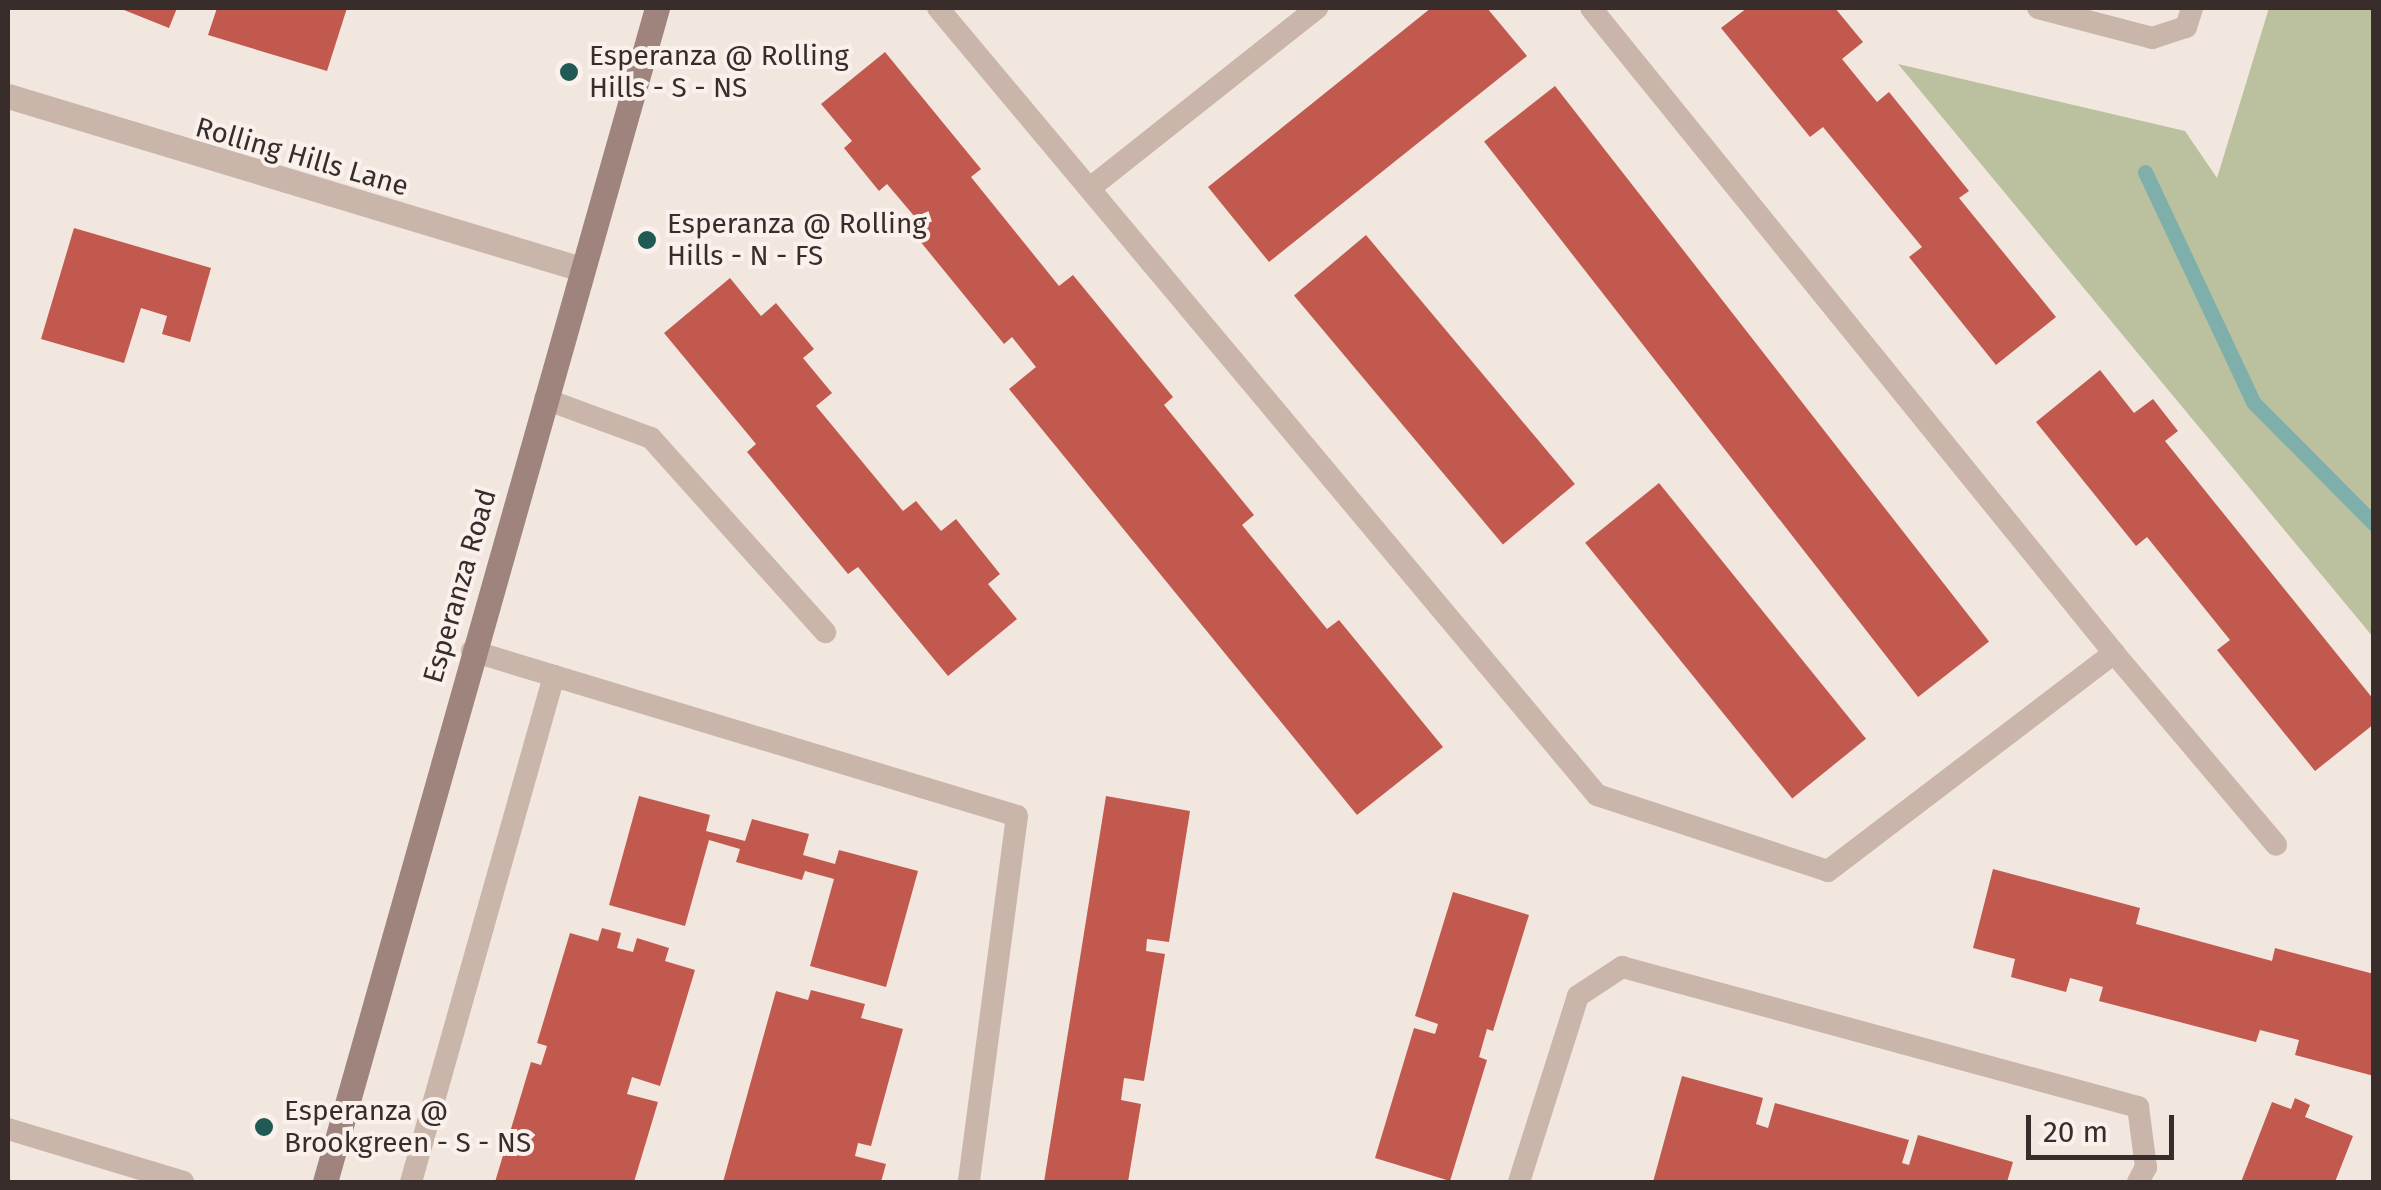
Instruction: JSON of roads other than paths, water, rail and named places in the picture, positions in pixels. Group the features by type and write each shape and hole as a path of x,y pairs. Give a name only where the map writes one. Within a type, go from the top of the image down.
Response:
{"street":[{"name":"Esperanza Road","path":"325,1182 472,651 657,8"},
{"name":"Rolling Hills Lane","path":"8,96 581,269"}],"lane":[{"path":"938,8 1597,795 1828,871 2114,653"},
{"path":"1090,188 1317,8"},
{"path":"1591,8 2114,653 2276,845"},
{"path":"2038,8 2152,38 2186,27 2192,8"},
{"path":"545,399 651,438 824,632"},
{"path":"472,651 1018,816 969,1182"},
{"path":"410,1182 554,676"},
{"path":"1519,1182 1578,996 1622,967 2138,1107 2146,1168 2138,1182"},
{"path":"8,1129 183,1182"}],"waterway":[{"path":"2145,172 2253,402 2374,524"}],"place":[{"name":"Esperanza @ Rolling Hills - S - NS","path":"569,72"},
{"name":"Esperanza @ Rolling Hills - N - FS","path":"647,240"},
{"name":"Esperanza @ Brookgreen - S - NS","path":"264,1127"}]}
